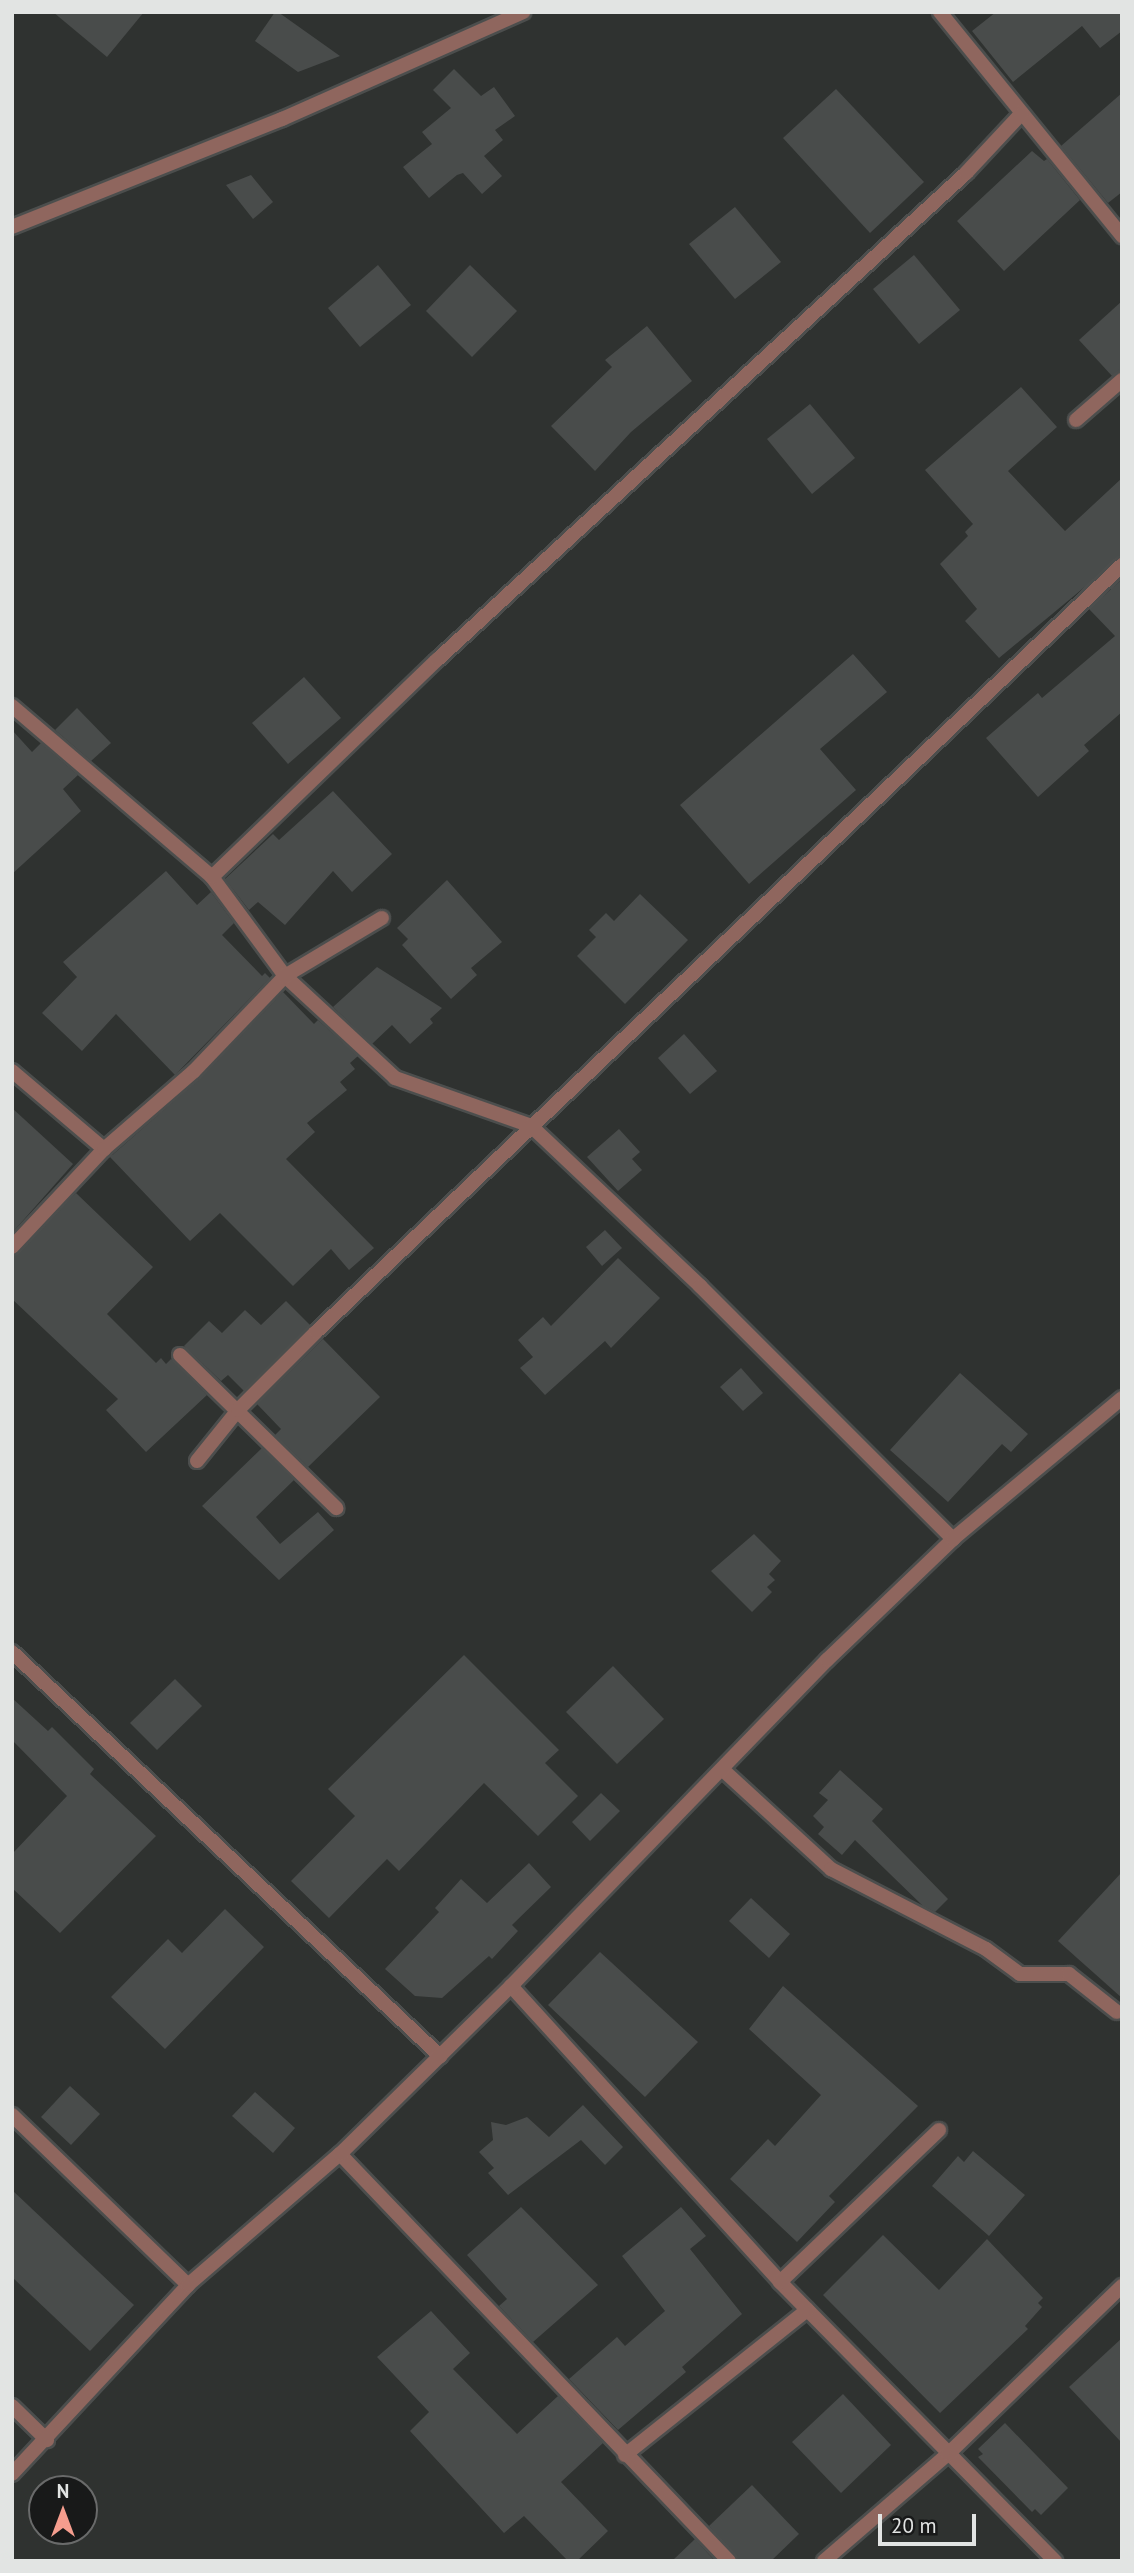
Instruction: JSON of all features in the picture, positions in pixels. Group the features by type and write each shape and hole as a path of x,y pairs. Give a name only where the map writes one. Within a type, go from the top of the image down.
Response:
{"street":[{"path":"12,227 282,119 523,12"},
{"path":"940,12 1021,114 1116,218 1122,236"},
{"path":"212,877 437,660 966,173 1021,114"},
{"path":"1076,420 1122,380"},
{"path":"197,1461 238,1410 531,1126 1122,565"},
{"path":"12,706 96,772 212,877 285,976 395,1078 531,1126 700,1286 953,1539"},
{"path":"12,1247 104,1149 194,1071 285,976 382,918"},
{"path":"12,1071 104,1149"},
{"path":"180,1355 336,1508"},
{"path":"12,2474 47,2440 188,2285 340,2154 511,1986 827,1660 953,1539 1122,1398"},
{"path":"12,1652 440,2056"},
{"path":"723,1770 831,1869 952,1931 1020,1974 1069,1974 1117,2012"},
{"path":"511,1986 780,2282 1055,2561"},
{"path":"12,2115 188,2285"},
{"path":"780,2282 939,2130"},
{"path":"340,2154 729,2561"},
{"path":"824,2561 948,2454 1122,2286"},
{"path":"625,2455 807,2310"},
{"path":"12,2406 47,2440"}],"building":[{"path":"53,12 144,12 107,57"},
{"path":"275,12 340,56 298,72 255,41"},
{"path":"996,12 1122,12 1122,31 1100,48 1082,26 1013,82 972,31"},
{"path":"454,69 481,96 494,87 515,116 495,130 503,140 484,156 502,176 482,194 463,173 429,198 403,167 432,144 422,132 451,108 433,90"},
{"path":"836,89 924,182 870,233 783,138"},
{"path":"1122,93 1122,192 1108,203 1061,146"},
{"path":"1032,151 1044,161 1047,159 1080,200 1004,271 957,221"},
{"path":"251,175 273,202 253,219 226,185"},
{"path":"735,207 781,262 735,299 689,244"},
{"path":"914,255 960,310 919,344 873,289"},
{"path":"378,265 411,305 360,347 328,308"},
{"path":"470,265 517,311 472,357 426,311"},
{"path":"1122,301 1122,371 1112,376 1079,340"},
{"path":"647,326 692,381 631,432 595,471 551,426 612,367 605,360"},
{"path":"1021,387 1057,427 1008,471 1065,531 1122,478 1122,556 999,658 965,621 977,609 940,564 968,536 965,532 973,524 925,470"},
{"path":"810,404 855,458 812,494 767,439"},
{"path":"1122,579 1122,712 1084,745 1089,751 1038,797 986,738 1038,693 1042,698 1115,636 1089,609"},
{"path":"853,654 887,692 820,749 856,790 749,884 680,805"},
{"path":"304,677 341,718 288,764 252,723"},
{"path":"77,708 111,743 91,761 55,730"},
{"path":"12,730 32,752 41,743 78,775 63,789 81,811 12,874"},
{"path":"333,791 392,854 352,892 333,871 285,925 258,902 249,910 225,879 273,834 279,840"},
{"path":"166,871 197,905 211,892 234,923 222,935 262,976 265,973 270,978 175,1075 116,1014 82,1051 42,1013 77,977 63,962"},
{"path":"447,880 502,942 471,968 477,975 451,999 402,945 408,939 397,928"},
{"path":"640,894 688,940 625,1004 577,956 596,937 589,930 606,913 614,921"},
{"path":"377,967 442,1008 430,1019 433,1023 410,1044 392,1025 372,1044 333,1007"},
{"path":"283,992 314,1024 318,1020 358,1056 350,1063 355,1069 340,1082 347,1090 307,1123 315,1132 286,1159 374,1248 349,1270 331,1249 293,1286 220,1213 190,1241 110,1157 200,1078"},
{"path":"684,1034 717,1071 690,1094 658,1058"},
{"path":"12,1108 73,1164 12,1233"},
{"path":"619,1129 640,1152 632,1159 642,1170 618,1191 587,1157"},
{"path":"76,1193 153,1267 107,1314 156,1363 161,1358 166,1364 171,1359 207,1395 146,1452 106,1410 118,1399 12,1299 12,1256"},
{"path":"605,1230 622,1248 602,1266 586,1247"},
{"path":"618,1258 660,1298 611,1348 605,1341 545,1395 520,1368 533,1357 518,1340 543,1317 551,1326"},
{"path":"286,1301 310,1325 244,1391 228,1375 221,1381 184,1346 209,1321 222,1333 245,1310 261,1325"},
{"path":"323,1339 380,1397 308,1467 275,1435 281,1429 257,1404"},
{"path":"741,1368 763,1393 743,1411 720,1387"},
{"path":"960,1373 1028,1434 1011,1452 1002,1444 948,1502 890,1450"},
{"path":"262,1448 294,1480 256,1517 280,1544 318,1512 334,1530 279,1580 202,1506"},
{"path":"754,1534 781,1561 769,1574 775,1580 767,1587 772,1592 752,1612 711,1571"},
{"path":"464,1655 559,1750 545,1763 578,1796 538,1836 484,1783 399,1871 387,1859 329,1918 291,1881 355,1816 328,1789"},
{"path":"613,1666 664,1719 617,1764 566,1712"},
{"path":"175,1679 202,1706 157,1750 130,1723"},
{"path":"12,1698 48,1731 52,1727 94,1769 90,1774 156,1836 60,1933 12,1888 12,1854 67,1796 12,1740"},
{"path":"840,1770 883,1809 872,1821 948,1899 935,1912 923,1906 855,1840 842,1855 818,1834 824,1827 813,1816 828,1800 819,1793"},
{"path":"601,1793 620,1811 590,1841 572,1822"},
{"path":"529,1863 551,1887 512,1925 518,1931 492,1959 489,1956 442,1998 415,1996 385,1969 439,1912 435,1908 461,1879 487,1903"},
{"path":"1122,1872 1122,1998 1058,1941"},
{"path":"751,1898 790,1934 769,1958 729,1921"},
{"path":"225,1909 264,1947 165,2049 111,1997 168,1939 182,1953"},
{"path":"600,1952 698,2042 645,2097 548,2005"},
{"path":"783,1986 918,2106 829,2196 835,2202 797,2242 730,2179 768,2139 775,2146 821,2095 749,2029"},
{"path":"70,2086 100,2114 71,2145 41,2117"},
{"path":"255,2092 295,2128 273,2153 232,2116"},
{"path":"583,2105 623,2147 605,2165 581,2140 508,2195 488,2173 494,2168 479,2152 493,2140 491,2122 506,2125 527,2117 549,2137"},
{"path":"973,2151 1025,2195 989,2236 932,2186 958,2156 964,2162"},
{"path":"12,2190 134,2305 90,2351 12,2277"},
{"path":"521,2207 598,2285 533,2342 499,2306 507,2299 467,2255"},
{"path":"681,2207 706,2236 690,2249 742,2314 682,2367 686,2372 618,2430 569,2379 617,2337 625,2346 665,2311 622,2256"},
{"path":"883,2235 939,2290 987,2239 1043,2298 1038,2303 1042,2307 1025,2326 1028,2329 940,2413 823,2295"},
{"path":"431,2311 470,2353 453,2369 517,2434 558,2396 603,2443 561,2482 608,2531 577,2561 568,2561 524,2516 504,2533 410,2431 429,2412 377,2357"},
{"path":"1122,2338 1122,2443 1069,2387"},
{"path":"843,2394 891,2445 841,2493 792,2442"},
{"path":"1005,2423 1068,2488 1041,2515 1035,2509 1032,2512 978,2457 983,2454 978,2449"},
{"path":"752,2485 799,2534 771,2561 738,2561 709,2526"},
{"path":"695,2539 715,2561 672,2561"}]}
